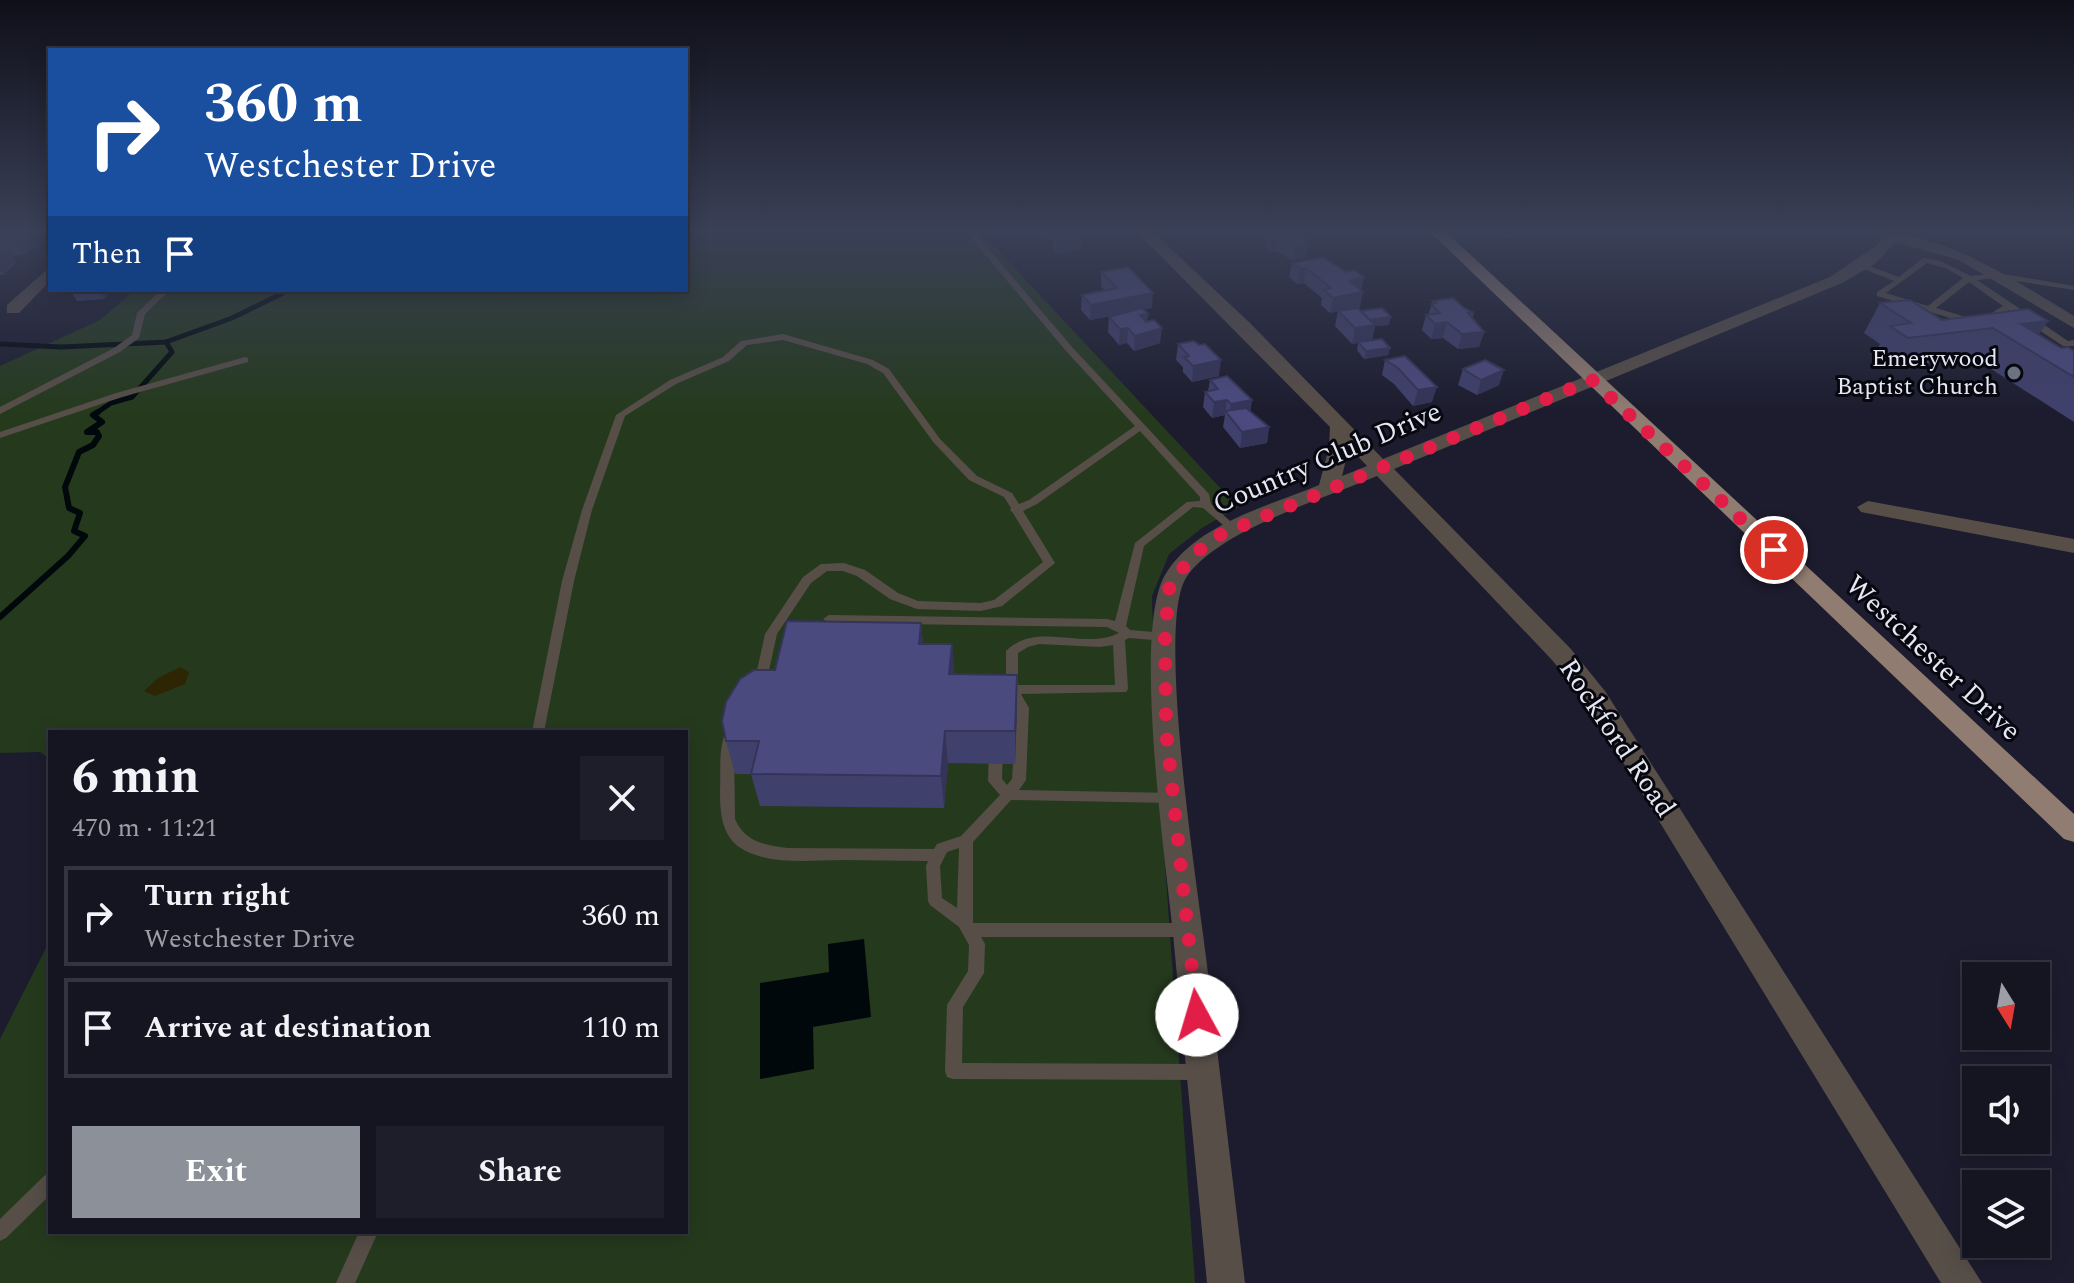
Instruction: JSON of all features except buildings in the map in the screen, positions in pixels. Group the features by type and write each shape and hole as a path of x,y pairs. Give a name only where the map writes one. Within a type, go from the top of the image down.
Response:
{"main road":[{"name":"Westchester Drive","path":"1500,292 2074,831"}],"street":[{"path":"13,309 30,292"},
{"name":"Rockford Road","path":"1207,292 1561,654 1596,697 1963,1283"},
{"name":"Country Club Drive","path":"1226,1283 1166,730 1165,637 1169,589 1177,574 1198,552 1233,528 1807,292"},
{"path":"2025,292 2074,323"},
{"path":"1329,488 1339,427"},
{"path":"1868,507 2074,546"}],"lane":[{"path":"0,411 131,340 138,332 141,313 164,292"},
{"path":"1022,292 1205,496 1206,505"},
{"path":"1883,292 1880,294 2000,329"},
{"path":"1929,309 1951,292"},
{"path":"1987,292 2069,347"},
{"path":"1980,324 2009,306"},
{"path":"538,730 568,581 587,510 621,415 673,382 726,359 744,343 783,337 870,362 886,371 937,441 973,478 1008,495 1049,563 998,603 981,607 917,605 894,596 861,573 844,567 825,567 807,580 771,634 758,693"},
{"path":"0,435 52,421 119,395 245,360"},
{"path":"1015,510 1033,502 1140,427"},
{"path":"1001,703 1012,690 1122,689 1122,634 1139,545 1191,504 1206,505 1233,528"},
{"path":"829,619 1107,623 1122,634"},
{"path":"1165,637 1122,634 1034,641 1012,651 1012,690 1023,708 1019,780 966,840 942,848 933,866 935,901 966,926 977,944 976,973 955,1005 953,1071 1203,1072"},
{"path":"733,727 727,745 726,821 741,842 770,853 939,855"},
{"path":"997,733 995,781 1008,795 1173,798"},
{"path":"966,840 966,926"},
{"path":"966,926 1188,930"},
{"path":"0,1232 48,1184"},
{"path":"345,1283 368,1234"}],"green space":[{"path":"133,292 1037,292 1238,507 1202,528 1169,554 1152,596 1156,739 1195,1283 0,1283 0,1039 48,944 48,1234 688,1234 688,730 48,730 48,758 40,752 0,753 0,366 100,320"}],"sand":[{"path":"180,667 189,672 185,684 155,696 144,691 158,678"}],"shaded area":[{"path":"864,939 871,1017 813,1027 814,1069 760,1079 760,983 829,972 828,944"}],"waterway":[{"path":"166,342 232,318 285,292"},
{"path":"0,344 61,347 166,342"},
{"path":"97,412 111,403 132,397 172,352 166,342"},
{"path":"0,617 68,556 85,536 74,531 80,513 69,508 65,487 79,452 93,445 99,436 97,432 87,432 102,422 93,415 97,412"}],"place":[{"name":"Emerywood Baptist Church","path":"2014,373"}],"route":[{"path":"1197,1015 1166,730 1165,637 1169,589 1189,559 1215,537 1592,380 1774,550"}]}
